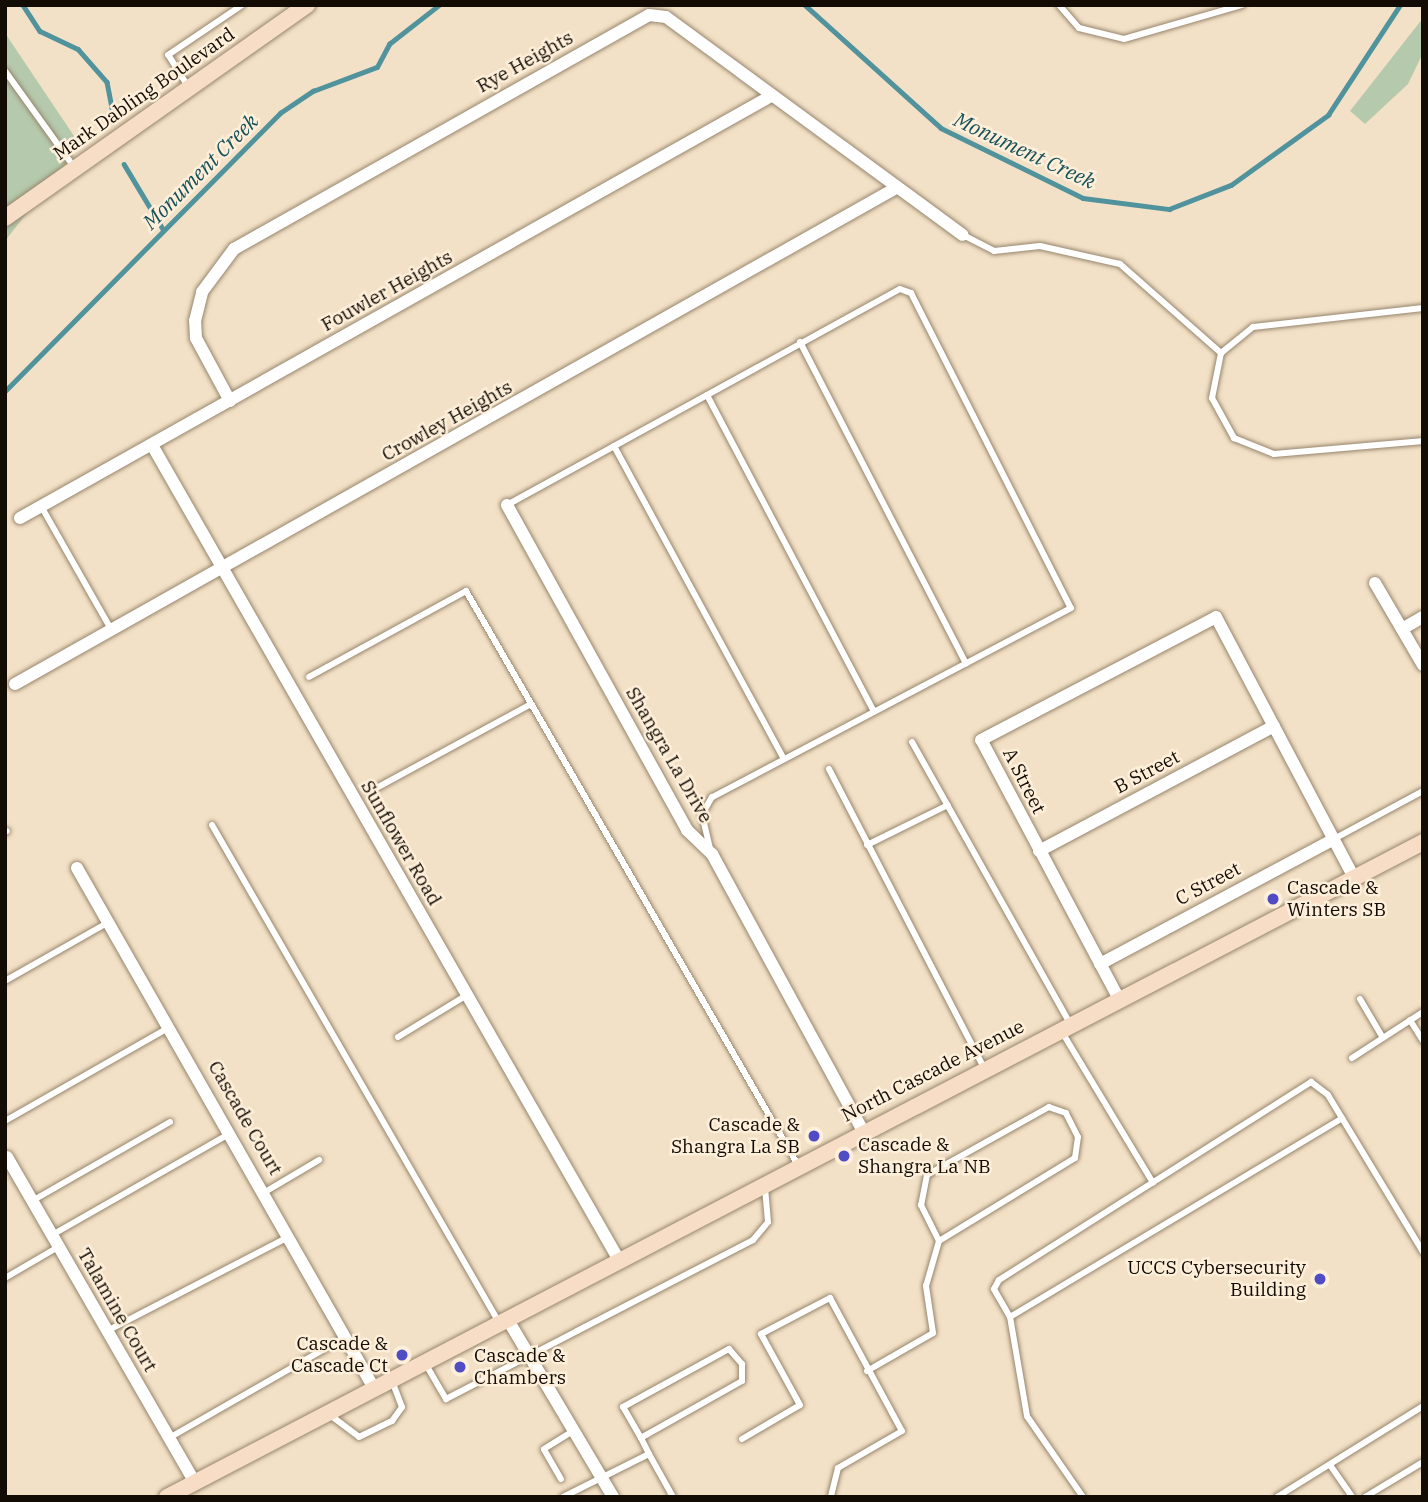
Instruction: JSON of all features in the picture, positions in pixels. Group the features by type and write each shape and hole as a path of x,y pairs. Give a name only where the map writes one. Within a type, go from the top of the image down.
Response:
{"street":[{"name":"Mark Dabling Boulevard","path":"5,218 189,88 287,11 307,5"},
{"name":"Rye Heights","path":"230,401 196,338 202,292 234,249 327,193 649,15 666,17 963,235"},
{"name":"Fouwler Heights","path":"20,518 771,96"},
{"name":"Crowley Heights","path":"15,684 896,188"},
{"name":"Sunflower Road","path":"152,445 619,1260"},
{"name":"Shangra La Drive","path":"508,505 687,830 712,854 863,1131"},
{"path":"1375,583 1423,665"},
{"name":"A Street","path":"1119,999 981,740 1216,617 1274,726"},
{"path":"1402,629 1423,617"},
{"path":"1274,726 1354,878"},
{"name":"B Street","path":"1039,851 1274,726"},
{"name":"C Street","path":"1100,964 1334,839"},
{"name":"North Cascade Avenue","path":"167,1497 375,1390 863,1131 1423,842"},
{"name":"Cascade Court","path":"77,868 265,1192 375,1390"},
{"name":"Talamine Court","path":"6,1156 195,1482"},
{"path":"504,1322 529,1353 577,1429 613,1497"}],"lane":[{"path":"189,88 168,55 242,5"},
{"path":"1059,5 1079,28 1124,39 1242,5"},
{"path":"5,71 76,168"},
{"path":"963,235 995,251 1040,246 1120,264 1221,353"},
{"path":"508,505 900,289 917,305 1071,608 784,758 705,805 712,854"},
{"path":"1423,308 1286,319 1253,327 1221,353 1212,398 1220,421 1250,448 1275,454 1423,441"},
{"path":"800,342 966,664"},
{"path":"706,395 874,712"},
{"path":"614,446 784,758"},
{"path":"41,506 112,630"},
{"path":"309,677 466,591 798,1165"},
{"path":"371,791 531,704"},
{"path":"912,742 1153,1183"},
{"path":"829,769 984,1068"},
{"path":"1334,839 1423,791"},
{"path":"867,845 948,805"},
{"path":"212,825 504,1322"},
{"path":"5,981 109,922"},
{"path":"398,1037 467,995"},
{"path":"1360,999 1383,1038"},
{"path":"1352,1058 1423,1012"},
{"path":"1410,1020 1423,1041"},
{"path":"5,1121 170,1027"},
{"path":"1083,1497 1027,1416 1010,1317 994,1289 999,1280 1311,1082 1342,1118 1423,1252"},
{"path":"867,1371 933,1333 926,1286 939,1241 1075,1158 1078,1136 1066,1113 1049,1107 927,1175 921,1205 939,1241"},
{"path":"1010,1317 1342,1118"},
{"path":"32,1201 170,1122"},
{"path":"5,1278 55,1241 231,1133"},
{"path":"265,1192 319,1160"},
{"path":"425,1363 446,1399 529,1353 753,1240 768,1222 765,1183"},
{"path":"107,1331 290,1236"},
{"path":"742,1439 800,1405 761,1334 830,1298 902,1432 838,1468 831,1497"},
{"path":"169,1438 346,1336"},
{"path":"641,1438 743,1381 742,1364 729,1349 623,1407 673,1497"},
{"path":"328,1414 359,1437 392,1421 402,1407 392,1381"},
{"path":"1277,1497 1423,1406"},
{"path":"561,1479 544,1449 577,1429"},
{"path":"563,1497 603,1474 649,1454"},
{"path":"1365,1497 1423,1462"},
{"path":"1330,1465 1352,1497"}],"green space":[{"path":"1423,18 1423,53 1408,84 1365,124 1350,111"},
{"path":"5,33 80,145 5,241"}],"waterway":[{"path":"23,5 40,31 78,49 107,82 113,113"},
{"name":"Monument Creek","path":"5,391 280,113 313,91 377,67 389,44 439,5"},
{"name":"Monument Creek","path":"805,5 941,128 1083,198 1169,209 1231,185 1328,115 1400,5"},
{"path":"124,164 163,229"}],"place":[{"name":"Cascade & Winters SB","path":"1273,899"},
{"name":"Cascade & Shangra La SB","path":"814,1136"},
{"name":"Cascade & Shangra La NB","path":"844,1156"},
{"name":"UCCS Cybersecurity Building","path":"1320,1279"},
{"name":"Cascade & Cascade Ct","path":"402,1355"},
{"name":"Cascade & Chambers","path":"460,1367"}]}
